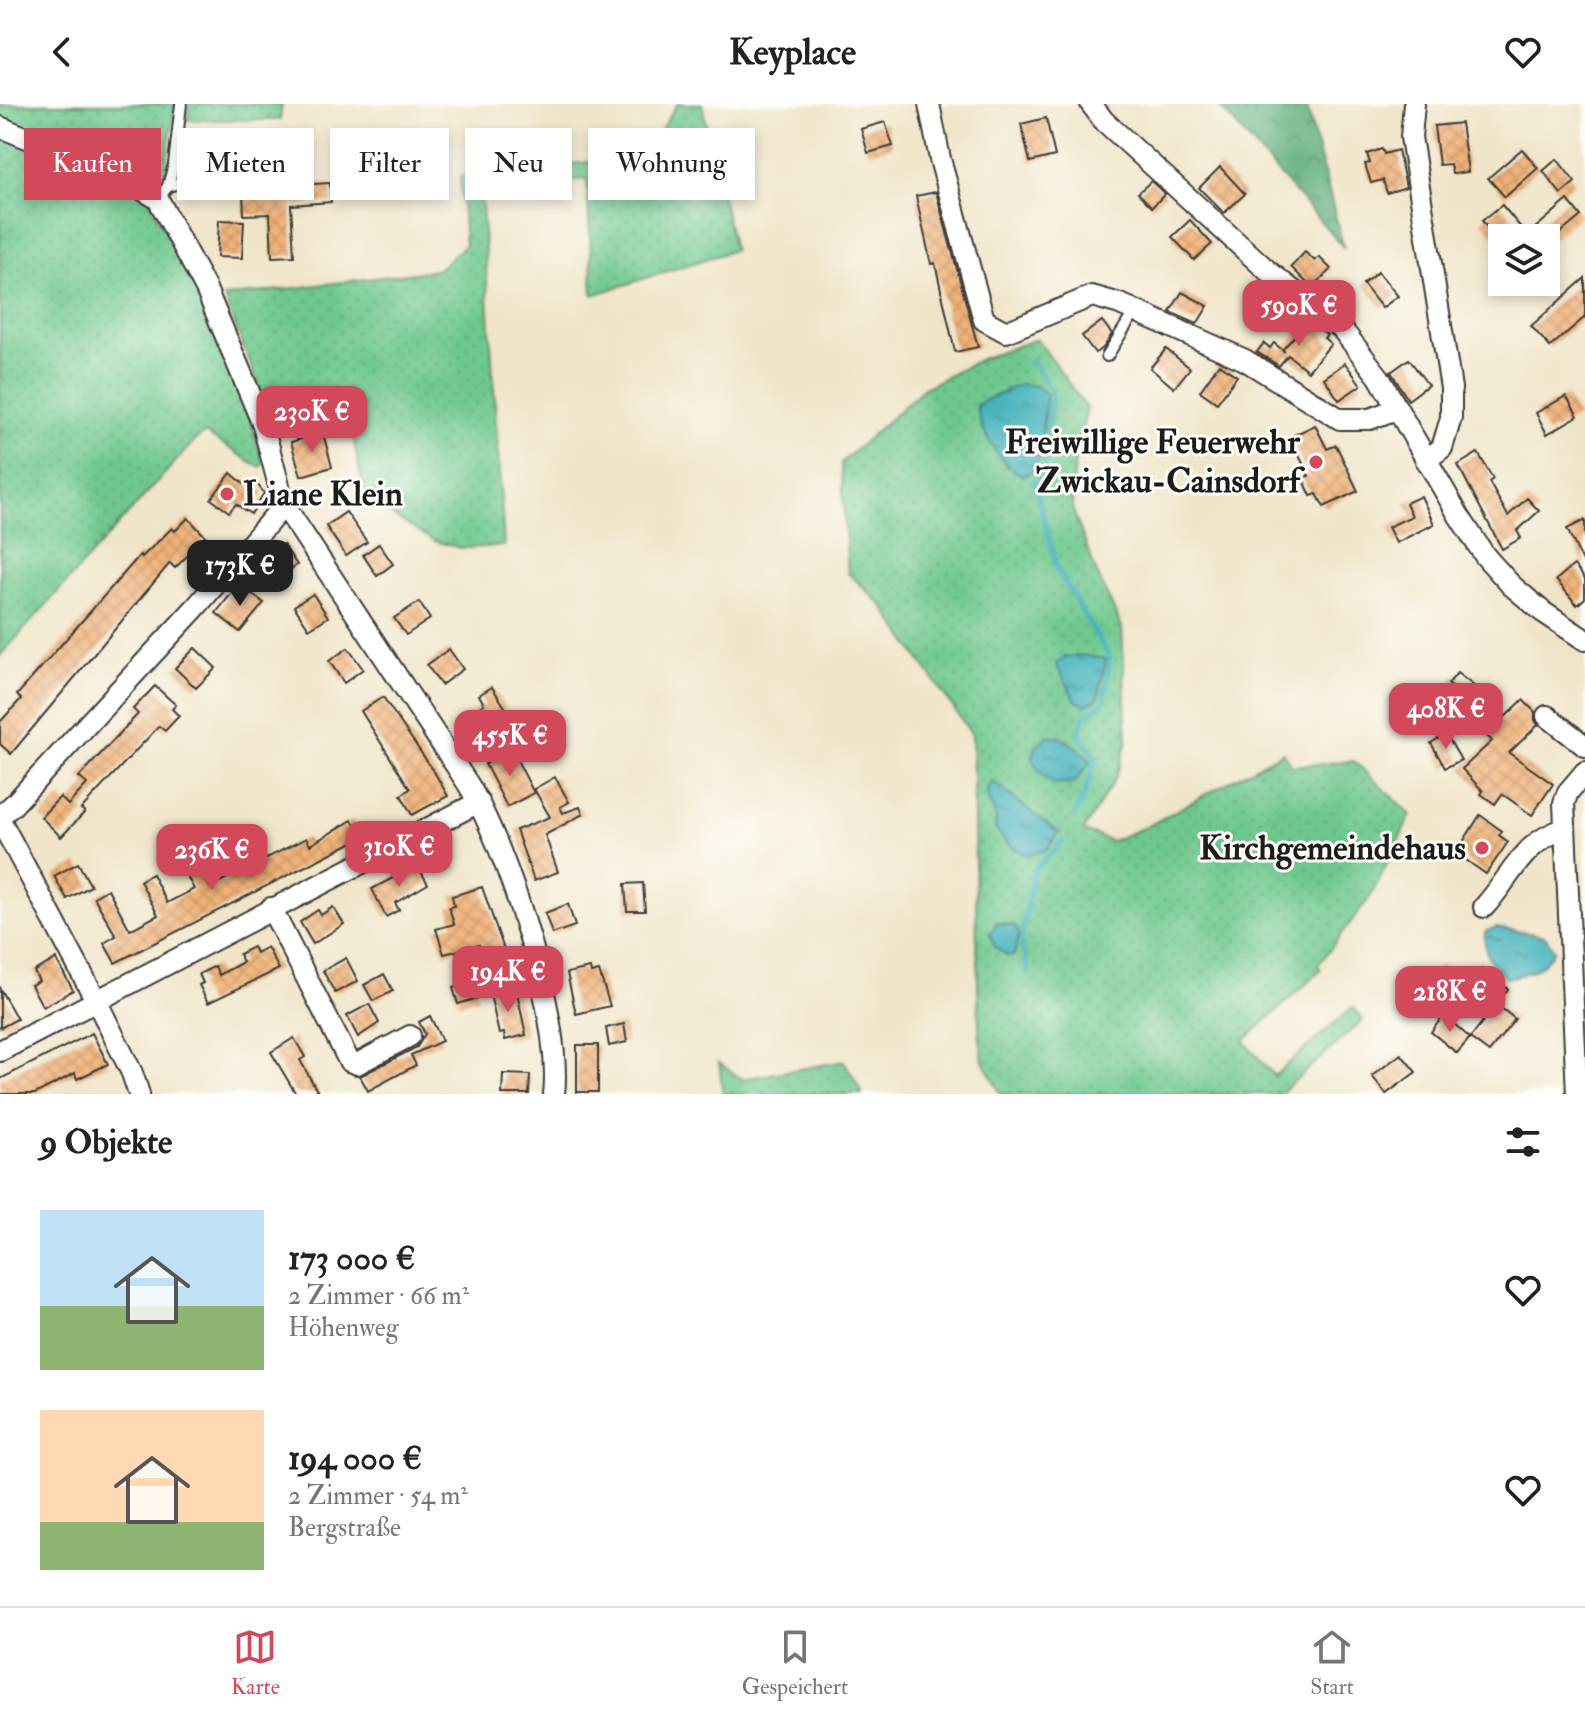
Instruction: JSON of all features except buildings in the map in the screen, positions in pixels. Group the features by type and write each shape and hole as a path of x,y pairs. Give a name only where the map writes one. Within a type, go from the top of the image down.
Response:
{"street":[{"path":"929,104 940,159 984,320 1006,332 1092,296 1135,311 1245,360 1340,419 1370,419 1396,409"},
{"path":"1091,104 1104,121 1268,271 1341,328 1379,377 1485,556 1511,585 1543,612 1585,640"},
{"path":"1414,104 1411,137 1451,388 1451,418 1442,448 1426,460"},
{"path":"0,127 163,192 263,425 284,505 479,802 490,824 527,932 547,1008 553,1046 554,1094"},
{"path":"139,1094 96,1000 0,818 196,607 284,505"},
{"path":"1547,716 1585,746"},
{"path":"1577,1094 1564,803 1568,792 1585,772"},
{"path":"0,1051 479,802"},
{"path":"1484,907 1527,851 1550,833 1565,829"},
{"path":"271,908 349,1061 357,1064 410,1036"}],"lane":[{"path":"163,192 174,164 181,104"},
{"path":"163,192 177,185"},
{"path":"1107,356 1135,311"}],"green space":[{"path":"0,104 175,104 161,183 161,128 24,128 24,200 155,200 152,207 186,269 230,365 264,465 259,467 205,433 195,440 0,656"},
{"path":"189,104 282,104 280,120 187,120"},
{"path":"677,104 702,104 707,128 662,128"},
{"path":"1217,104 1306,104 1344,248"},
{"path":"588,162 588,198 587,179 572,180 572,164"},
{"path":"465,175 465,200 482,200 504,546 461,548 434,541 365,499 348,410 276,429 224,297 437,270 465,245 460,176"},
{"path":"588,200 723,200 734,250 593,295"},
{"path":"1037,339 1087,409 1075,456 1072,508 1097,574 1122,627 1127,742 1116,777 1083,831 1112,841 1152,824 1283,752 1292,766 1354,761 1411,815 1371,896 1318,965 1321,970 1244,1041 1274,1076 1353,1007 1363,1020 1280,1094 1001,1094 983,1061 979,1031 972,735 881,604 848,573 841,463 924,388 981,359","holes":["1045,415 1037,467 1007,467 997,451","999,786 1009,797 1059,833 995,829"]},
{"path":"844,1061 863,1094 723,1094 719,1063 742,1079"}],"water":[{"path":"1020,384 1036,386 1047,394 1037,467 1023,476 1006,463 992,446 976,405"},
{"path":"1081,655 1106,659 1098,698 1087,705 1076,701 1056,664 1065,657"},
{"path":"1047,736 1065,740 1091,761 1075,782 1054,784 1041,773 1032,758 1036,746"},
{"path":"991,781 1059,833 1046,850 1027,855 1010,846 995,829 996,818 986,793"},
{"path":"997,922 1015,926 1019,935 1014,955 1008,956 995,947 990,934"},
{"path":"1496,927 1545,936 1554,949 1540,966 1507,978 1492,963 1485,946 1485,932"}],"waterway":[{"path":"1032,360 1052,392 1044,468 1034,482 1058,571 1110,658 1104,702 1085,716 1079,734 1096,758 1074,817"},
{"path":"1028,973 1021,941 1033,871 1063,841"}],"place":[{"name":"Freiwillige Feuerwehr Zwickau-Cainsdorf","path":"1316,462"},
{"name":"Liane Klein","path":"227,494"},
{"name":"Kirchgemeindehaus","path":"1482,848"}]}
